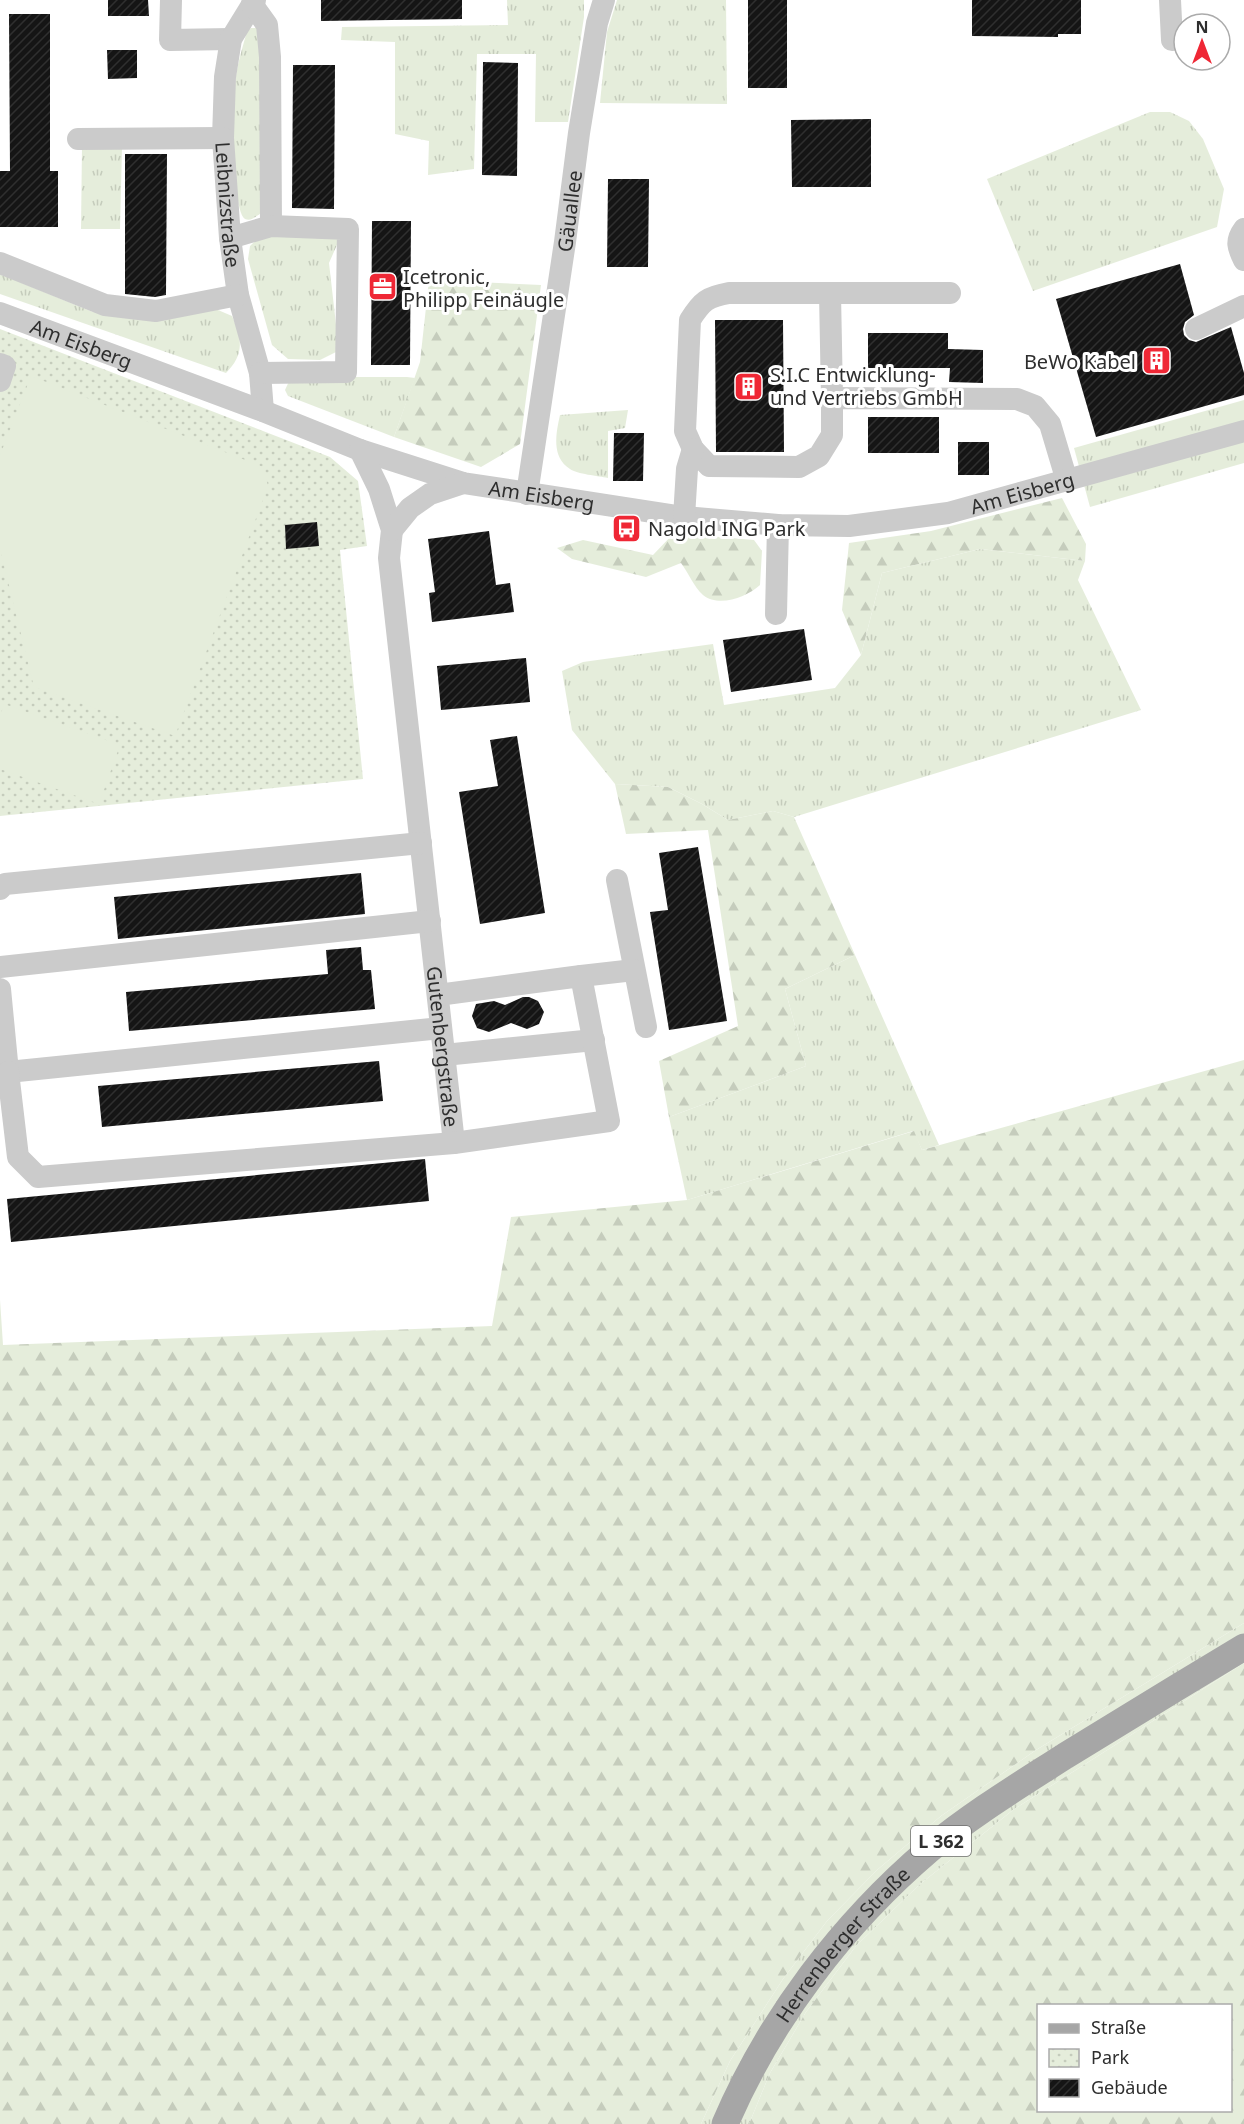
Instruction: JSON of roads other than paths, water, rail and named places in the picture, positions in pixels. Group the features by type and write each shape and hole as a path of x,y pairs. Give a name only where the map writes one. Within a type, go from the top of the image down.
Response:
{"main road":[{"name":"Herrenberger Straße","path":"725,2124 770,2037 802,1989 846,1933 878,1898 931,1848 1013,1789 1244,1647"}],"street":[{"path":"171,0 170,39 231,39"},
{"name":"Gäuallee","path":"527,494 581,122 597,23 604,0"},
{"path":"1170,0 1172,39"},
{"path":"254,2 267,25 270,57 271,226"},
{"name":"Leibnizstraße","path":"254,2 231,39 225,77 223,138 230,238 238,295 261,373 264,411"},
{"path":"78,139 223,138"},
{"path":"230,238 271,226 348,229 346,372 261,373"},
{"path":"1244,229 1239,236 1237,246 1244,260"},
{"path":"0,263 105,305 156,311 238,295"},
{"path":"830,293 832,435 819,456 799,467 709,466 693,449 685,431 690,320 698,307 710,296 729,293 830,293 950,293"},
{"path":"1196,329 1244,307"},
{"name":"Am Eisberg","path":"0,314 264,411 360,450 463,483 684,517 778,525 849,526 948,513 1244,430"},
{"path":"0,364 5,366 0,381"},
{"path":"832,398 1017,399 1035,406 1050,424 1067,481"},
{"path":"684,517 687,469 693,449"},
{"name":"Gutenbergstraße","path":"0,989 18,1157 38,1177 454,1143 389,558 392,530 379,489 360,450"},
{"path":"392,530 410,508 430,494 463,483"},
{"path":"776,614 778,525"},
{"path":"0,889 6,884 421,843"},
{"path":"617,880 646,1027"},
{"path":"0,967 430,921"},
{"path":"438,995 634,970"},
{"path":"454,1143 609,1121 581,976"},
{"path":"8,1072 441,1028"},
{"path":"444,1055 594,1040"}],"place":[{"name":"Icetronic, Philipp Feinäugle","path":"382,287"},
{"name":"BeWo Kabel","path":"1157,361"},
{"name":"S.I.C Entwicklung- und Vertriebs GmbH","path":"749,386"},
{"name":"Nagold ING Park","path":"627,528"}]}
